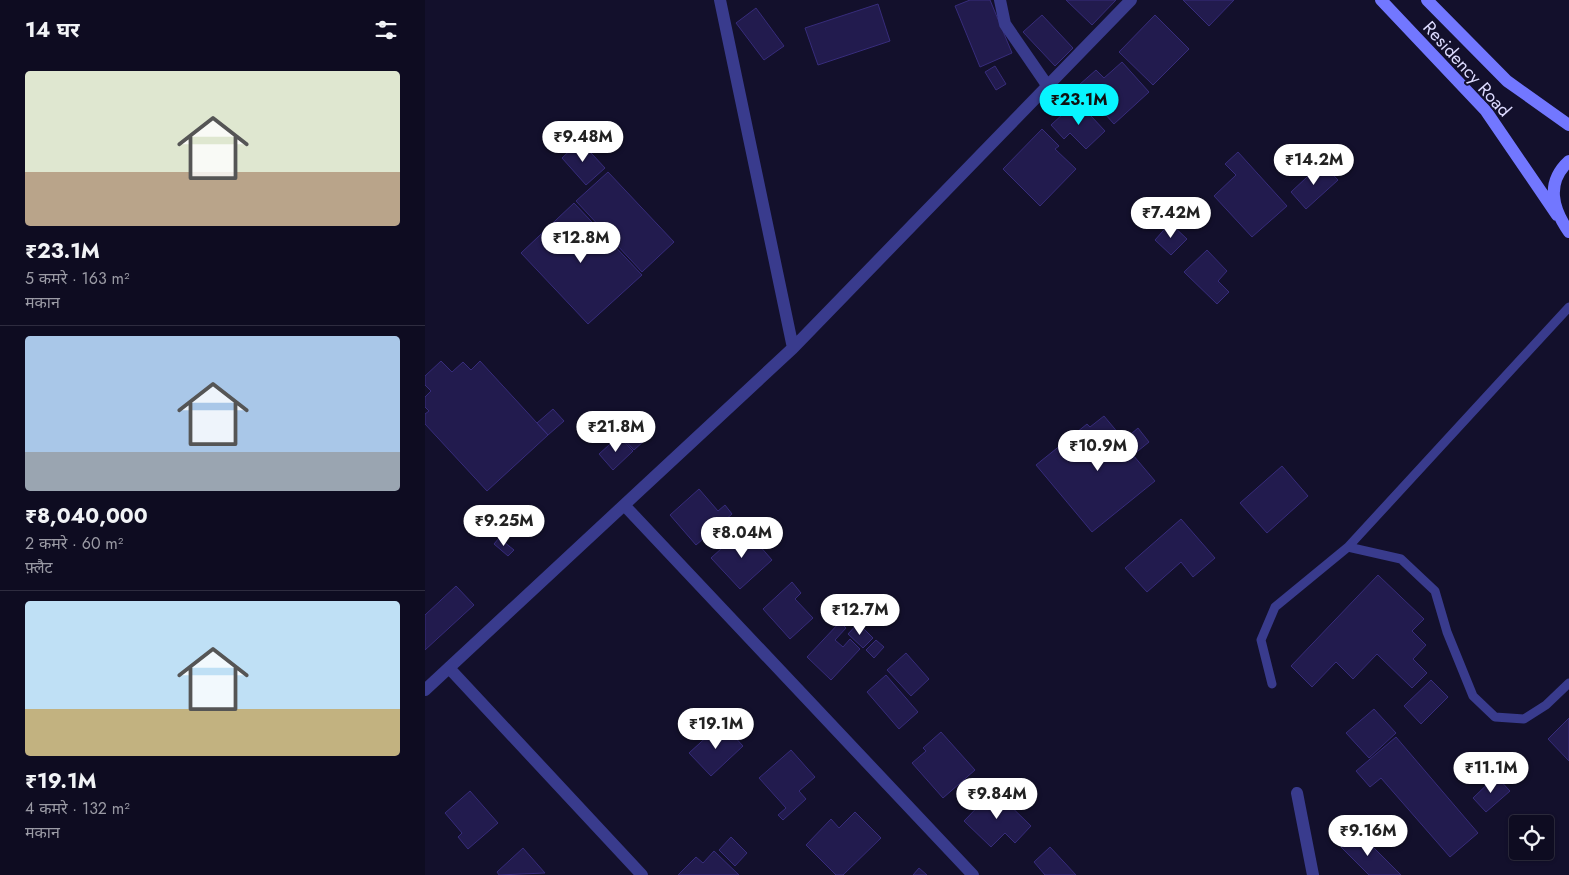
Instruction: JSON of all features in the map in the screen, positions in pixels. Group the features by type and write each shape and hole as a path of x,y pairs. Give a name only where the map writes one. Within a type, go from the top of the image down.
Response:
{"main road":[{"name":"Residency Road","path":"1381,0 1486,111 1569,232"},
{"name":"Residency Road","path":"1427,0 1507,81 1569,125"},
{"path":"1557,215 1554,196 1557,178 1569,161"}],"street":[{"path":"722,0 793,348"},
{"path":"1000,0 1005,24 1047,85"},
{"path":"425,690 793,348 1131,0"},
{"path":"624,505 973,875"},
{"path":"449,668 642,875"},
{"path":"1297,793 1313,875"}],"lane":[{"path":"1272,684 1261,640 1275,607 1348,547 1569,307"},
{"path":"1348,547 1401,559 1435,591 1447,632 1473,696 1495,717 1524,719 1546,705 1569,683"}],"building":[{"path":"970,0 990,0 1012,53 980,67 955,6"},
{"path":"1066,0 1116,0 1092,25"},
{"path":"1183,0 1234,0 1209,26"},
{"path":"878,4 890,41 818,65 805,28"},
{"path":"756,8 784,46 764,60 736,23"},
{"path":"1042,15 1073,48 1055,66 1023,32"},
{"path":"1155,15 1189,49 1153,85 1119,52"},
{"path":"1122,62 1149,92 1114,124 1079,85 1096,70 1104,78"},
{"path":"995,66 1006,84 996,90 985,72"},
{"path":"1077,101 1105,131 1086,149 1070,133 1064,139 1051,125"},
{"path":"1042,129 1059,146 1055,149 1076,169 1040,206 1003,169"},
{"path":"580,141 605,168 586,185 562,158"},
{"path":"1238,152 1287,206 1252,237 1214,196 1236,175 1225,164"},
{"path":"1322,163 1338,180 1306,209 1291,192"},
{"path":"608,172 674,242 642,272 576,201"},
{"path":"574,203 642,275 588,324 521,253"},
{"path":"1170,223 1187,239 1171,255 1155,240"},
{"path":"1207,250 1227,271 1218,281 1229,292 1217,304 1184,272"},
{"path":"441,361 452,372 463,362 471,370 480,361 548,435 487,491 425,424 425,414 429,411 425,407 425,397 431,391 425,385 425,376"},
{"path":"553,409 564,421 548,435 537,423"},
{"path":"640,414 655,431 634,450 618,433"},
{"path":"1104,416 1124,440 1138,428 1149,442 1133,455 1155,481 1092,532 1036,465 1087,424 1090,427"},
{"path":"619,436 633,451 613,470 599,454"},
{"path":"1282,466 1308,496 1267,533 1240,503"},
{"path":"699,489 718,511 725,505 732,514 696,545 670,515"},
{"path":"1181,519 1215,558 1193,577 1181,562 1147,592 1125,568"},
{"path":"744,528 772,560 740,589 711,558"},
{"path":"499,538 514,550 508,556 494,544"},
{"path":"1378,575 1424,619 1412,631 1426,645 1413,659 1427,673 1412,688 1377,654 1353,679 1336,662 1312,687 1291,666"},
{"path":"792,582 801,593 795,599 813,618 790,639 763,609"},
{"path":"456,586 474,605 425,650 425,615"},
{"path":"840,622 846,628 835,640 843,647 850,639 860,649 831,680 807,657"},
{"path":"858,623 873,638 863,648 848,634"},
{"path":"876,640 884,647 874,658 866,650"},
{"path":"906,653 929,679 911,696 887,670"},
{"path":"886,675 918,712 899,729 867,692"},
{"path":"1431,680 1448,697 1421,724 1404,706"},
{"path":"1374,709 1396,733 1369,758 1346,733"},
{"path":"1569,718 1569,761 1548,739"},
{"path":"722,723 743,746 711,776 689,753"},
{"path":"941,732 975,770 943,798 912,763 926,751 923,748"},
{"path":"1396,737 1478,833 1450,857 1381,778 1370,787 1356,771"},
{"path":"791,750 815,777 799,791 806,799 783,820 778,815 786,808 759,778"},
{"path":"1496,776 1510,791 1486,812 1473,798"},
{"path":"994,790 1031,826 1015,843 1005,833 991,847 964,821"},
{"path":"470,791 498,823 468,849 458,837 462,833 445,813"},
{"path":"855,812 881,838 843,875 836,875 806,845 831,819 839,828"},
{"path":"1357,831 1401,875 1369,875 1341,847"},
{"path":"731,837 747,853 735,866 719,850"},
{"path":"1050,847 1076,875 1045,875 1034,862"},
{"path":"523,848 545,873 499,875 497,872"},
{"path":"714,851 739,875 678,875 696,857 703,863"},
{"path":"919,868 927,875 913,875"}]}
